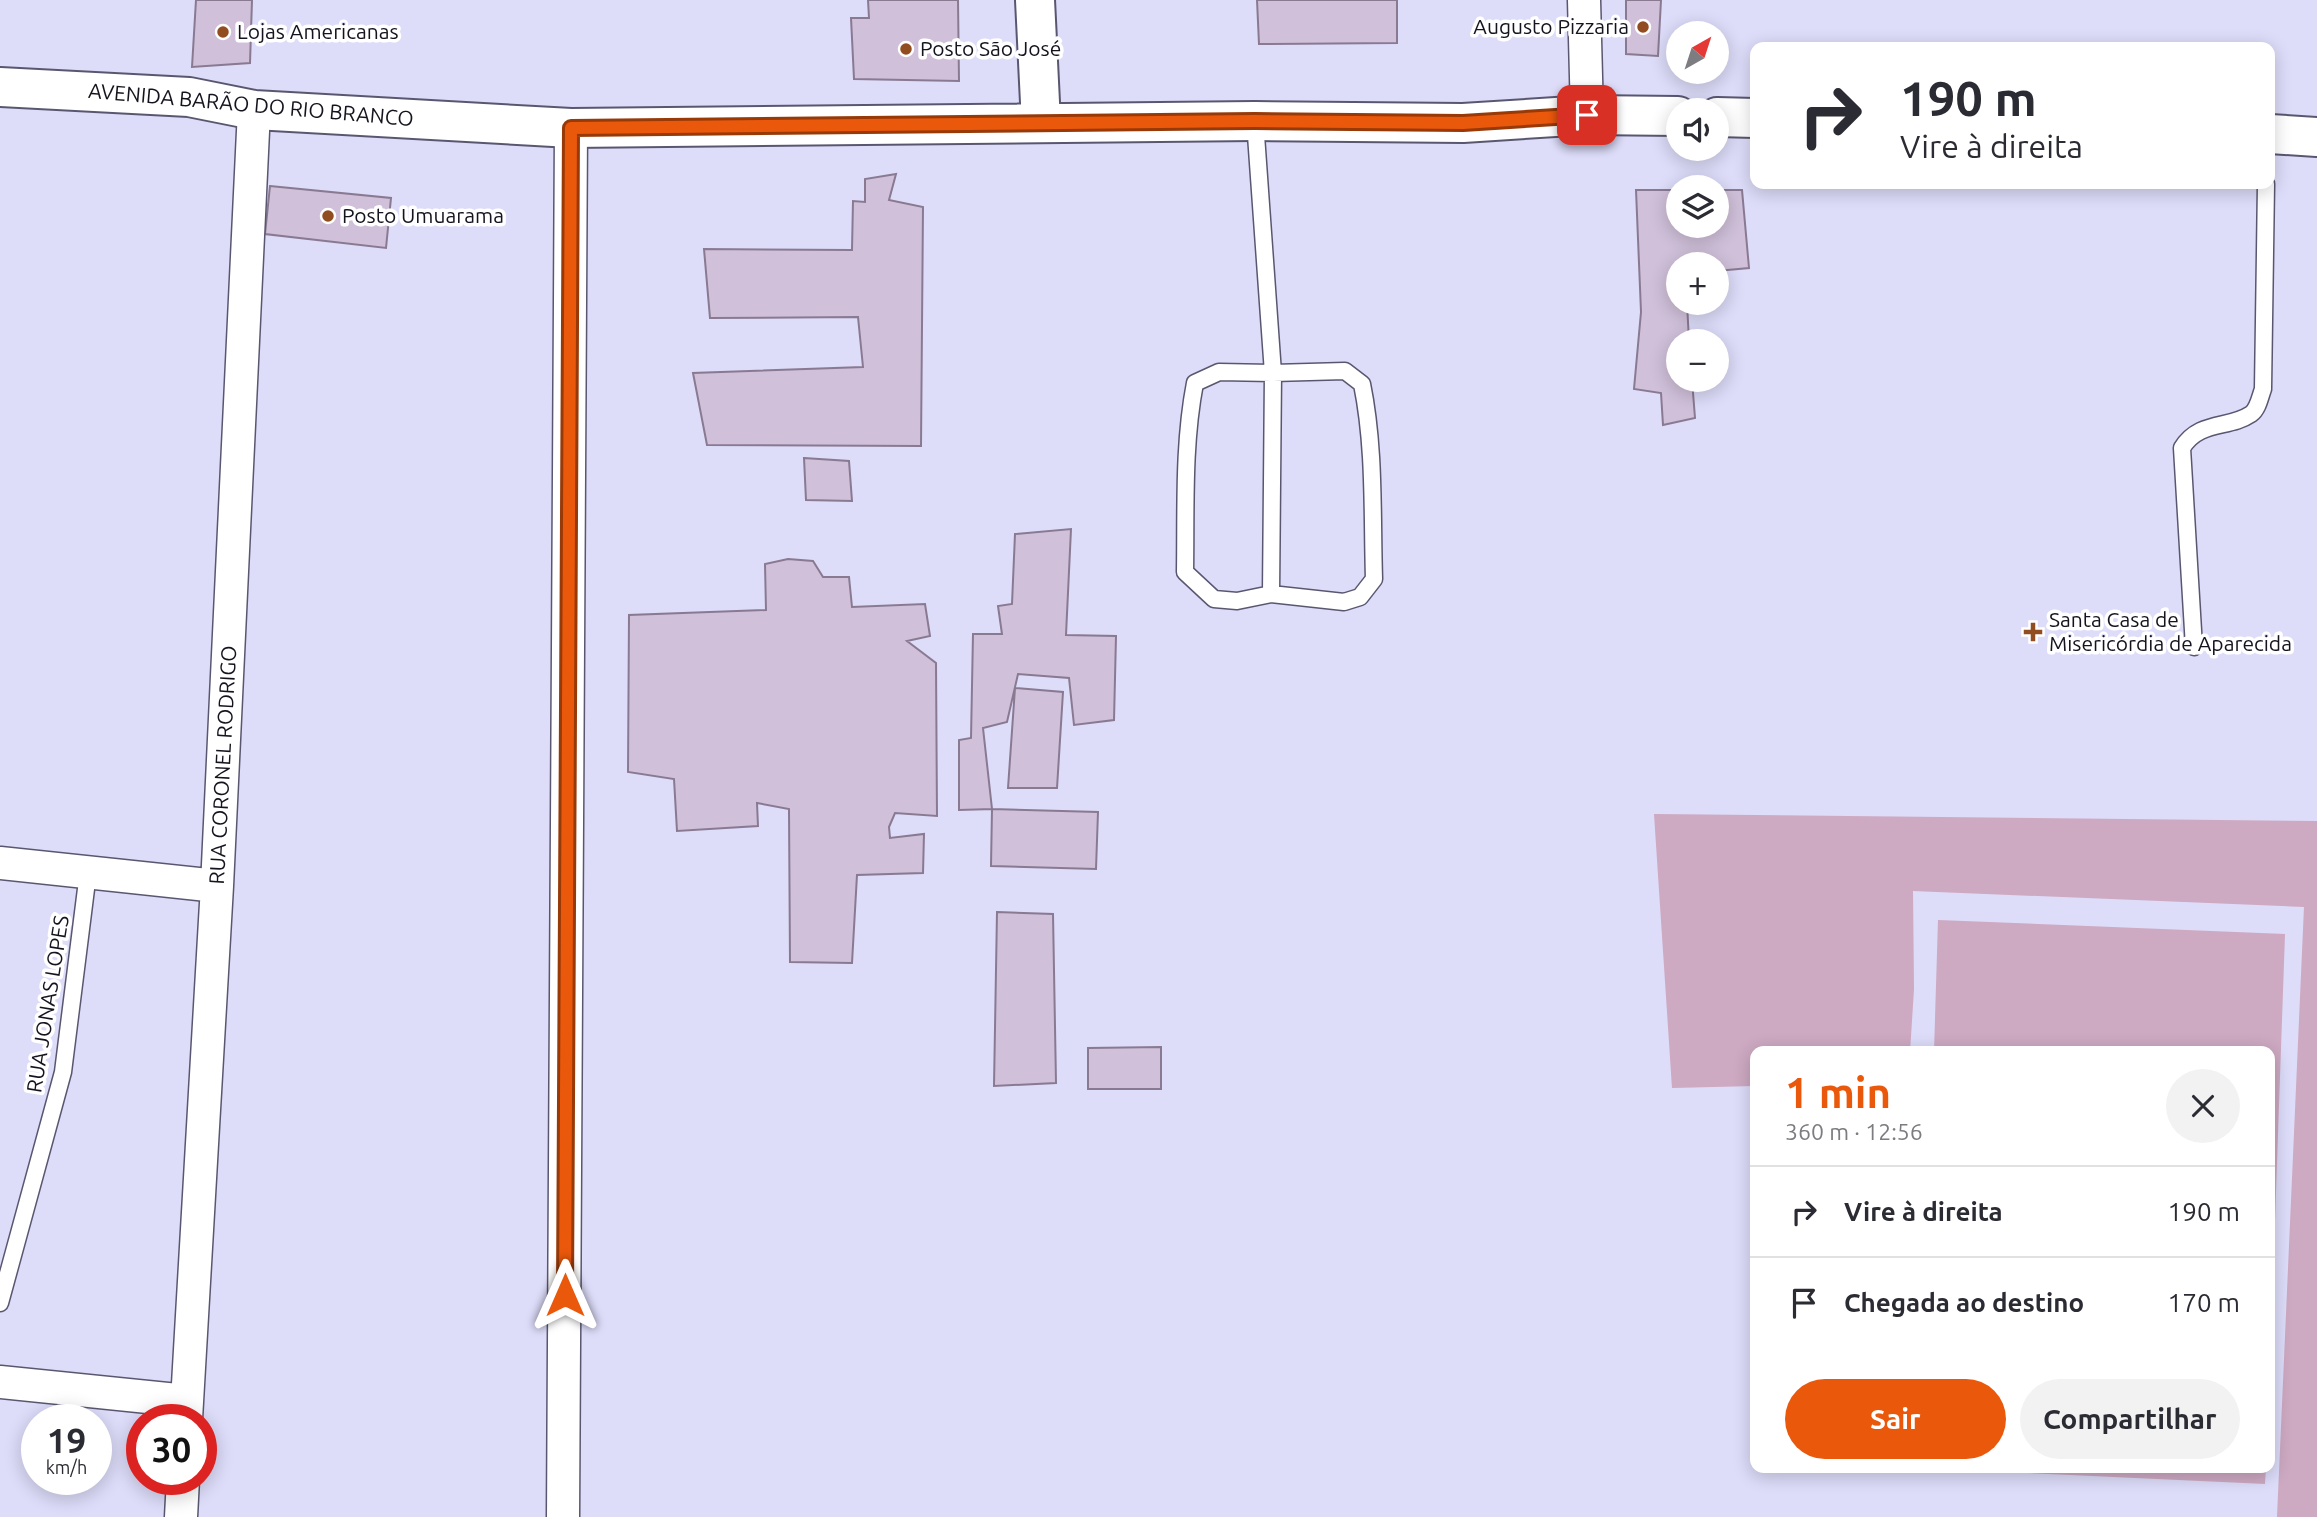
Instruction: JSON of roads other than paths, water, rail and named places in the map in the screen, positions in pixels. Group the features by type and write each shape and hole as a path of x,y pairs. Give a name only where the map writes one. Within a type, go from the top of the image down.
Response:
{"main road":[{"path":"1035,0 1041,123"},
{"name":"AVENIDA BARÃO DO RIO BRANCO","path":"0,87 188,97 254,110 571,128 1255,121 1463,123 1587,115 1666,116"},
{"path":"1729,117 1750,118"},
{"path":"2275,134 2317,137"}],"street":[{"path":"1584,0 1587,115"},
{"name":"RUA CORONEL RODRIGO","path":"187,1404 217,886 254,110"},
{"path":"563,1517 571,128"},
{"path":"0,863 217,886"},
{"path":"0,1382 147,1404"},
{"path":"181,1517 182,1495"}],"lane":[{"path":"1255,121 1273,373 1271,594"},
{"path":"2194,647 2182,448 2188,438 2197,432 2251,414 2258,406 2263,389 2266,189"},
{"path":"1345,371 1362,384 1367,408 1374,579 1360,597 1344,602 1271,594 1237,601 1214,599 1185,572 1186,469 1190,406 1195,383 1219,372 1273,373 1345,371"},
{"name":"RUA JONAS LOPES","path":"0,1303 62,1072 88,873"}],"place":[{"name":"Augusto Pizzaria","path":"1643,27"},
{"name":"Lojas Americanas","path":"223,32"},
{"name":"Posto São José","path":"906,49"},
{"name":"Posto Umuarama","path":"328,216"},
{"name":"Santa Casa de Misericórdia de Aparecida","path":"2033,632"}]}
